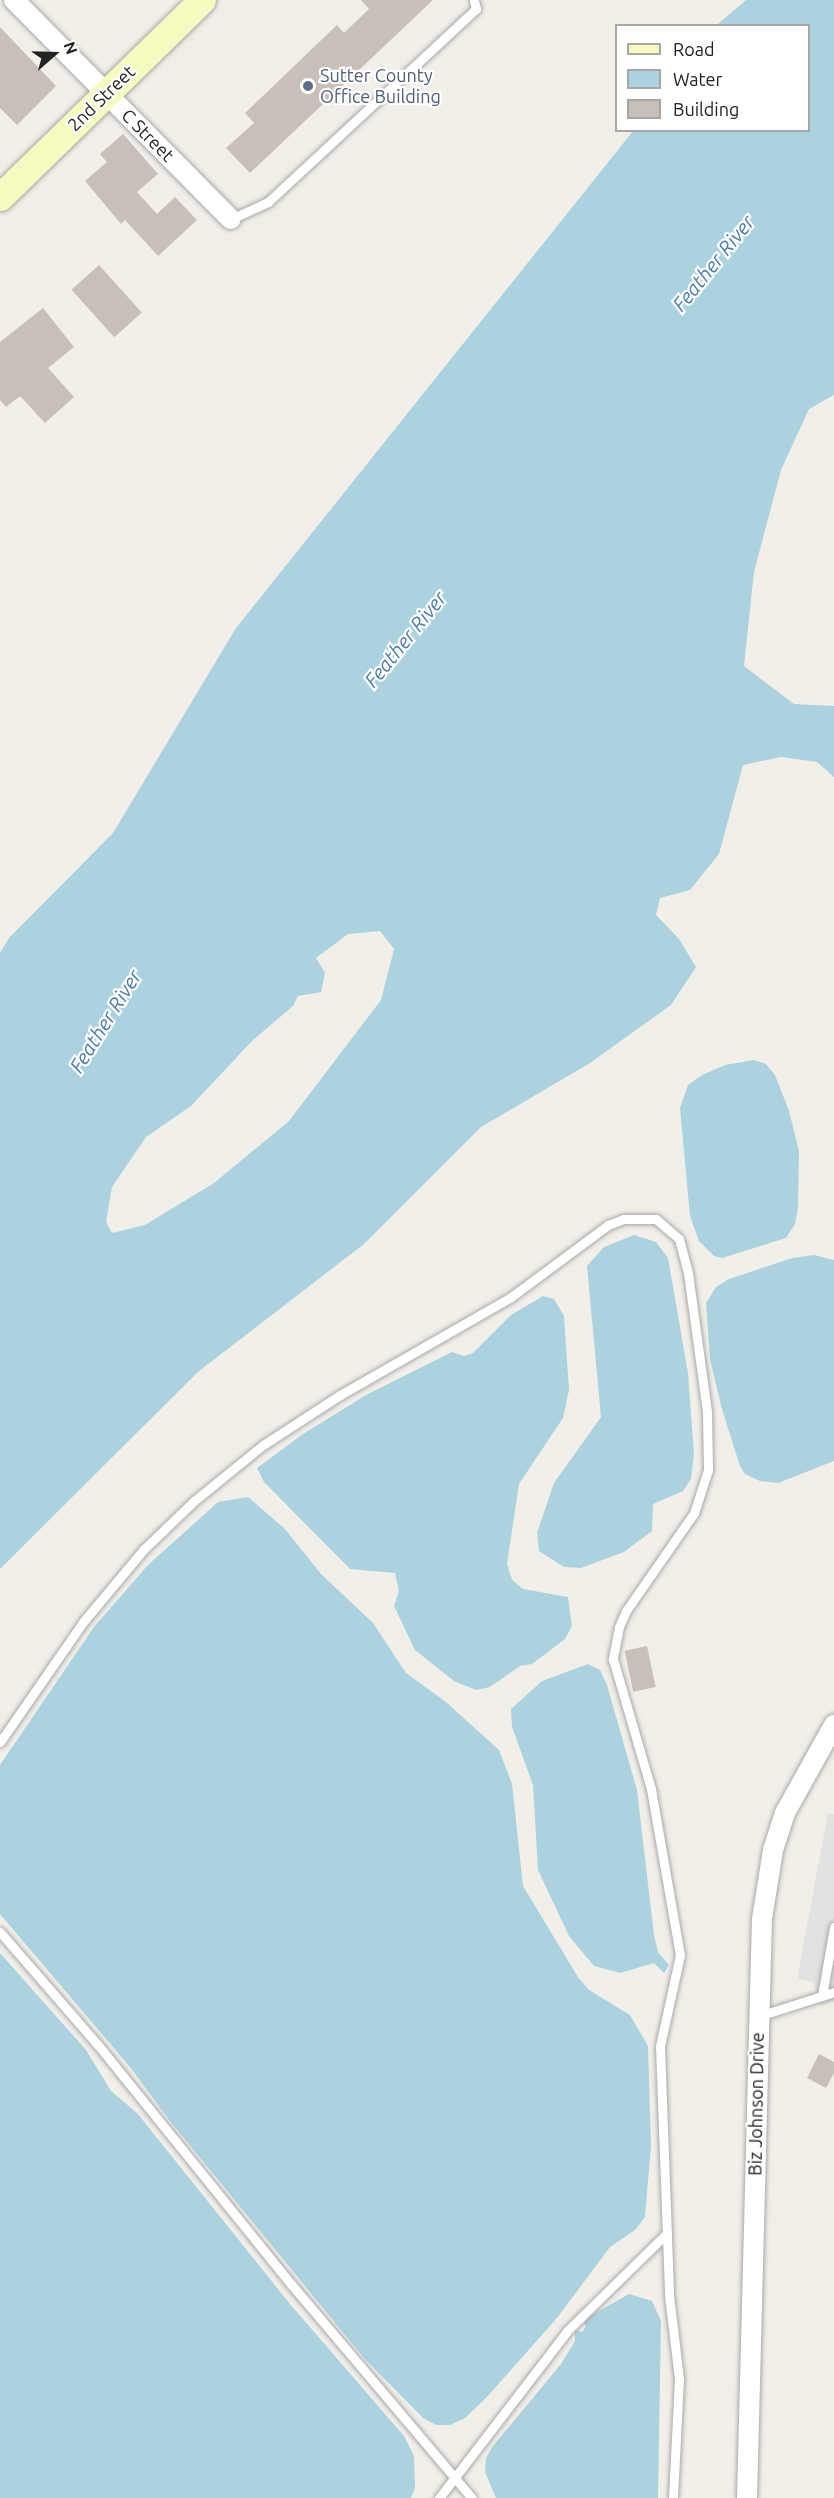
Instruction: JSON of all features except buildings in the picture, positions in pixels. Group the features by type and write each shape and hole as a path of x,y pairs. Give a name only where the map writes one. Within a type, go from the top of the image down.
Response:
{"main road":[{"name":"2nd Street","path":"0,196 202,0"}],"street":[{"name":"C Street","path":"14,0 231,219"},
{"name":"Biz Johnson Drive","path":"747,2498 762,1919 773,1850 800,1780 834,1725"}],"lane":[{"path":"231,219 268,202 476,9 474,0"},
{"path":"0,1743 83,1622 143,1550 194,1501 263,1445 340,1395 511,1297 608,1225 641,1217 656,1220 679,1239 688,1273 707,1412 708,1470 694,1513 626,1611 619,1627 613,1659 651,1789 680,1955 660,2046 667,2233 679,2379 673,2498"},
{"path":"0,1725 14,1723"},
{"path":"822,1996 834,1927"},
{"path":"0,1932 472,2498"},
{"path":"758,2017 834,1992"},
{"path":"439,2498 454,2475 579,2317 667,2233"}],"shaded area":[{"path":"828,1813 834,1814 834,2002 820,2006 813,1982 797,1979"}],"water":[{"name":"Feather River","path":"746,0 834,0 834,395 809,409 781,470 754,572 744,666 794,704 834,706 834,777 817,762 781,757 743,765 719,854 690,890 660,898 656,915 679,939 696,967 671,1005 590,1063 481,1127 364,1244 199,1371 0,1569 0,953 9,938 113,833 236,628 632,132 810,132 810,24 718,24","holes":["380,931 394,949 381,1000 289,1121 214,1183 145,1225 112,1233 106,1222 112,1187 146,1137 191,1106 252,1041 293,1006 298,996 321,992 325,973 316,958 348,934"]},
{"path":"754,1060 766,1064 775,1075 789,1111 799,1151 798,1208 795,1224 786,1238 722,1258 714,1256 699,1241 690,1216 680,1108 688,1085 702,1075 725,1065"},
{"path":"634,1235 656,1242 668,1258 688,1373 694,1454 691,1479 683,1491 653,1504 652,1531 624,1552 581,1568 564,1567 539,1551 537,1533 554,1483 601,1417 587,1266 604,1247"},
{"path":"814,1255 834,1260 834,1461 778,1483 760,1481 745,1474 740,1466 721,1406 710,1359 706,1303 716,1287 729,1279 792,1258"},
{"path":"543,1296 554,1299 564,1316 569,1390 563,1418 519,1484 507,1564 512,1580 523,1589 568,1597 572,1626 565,1639 532,1664 520,1666 490,1687 476,1690 454,1681 415,1650 394,1606 399,1591 395,1573 350,1569 264,1482 257,1468 303,1434 366,1395 452,1352 464,1356 473,1353 511,1315"},
{"path":"248,1497 285,1529 321,1574 373,1623 406,1673 446,1702 499,1750 512,1784 523,1886 578,1977 589,1990 630,2015 648,2046 651,2146 645,2217 635,2230 610,2247 557,2318 486,2398 465,2418 450,2425 436,2425 423,2418 364,2358 170,2121 130,2067 0,1914 0,1765 94,1627 148,1565 218,1502"},
{"path":"588,1664 600,1670 607,1685 637,1790 654,1935 658,1952 669,1965 664,1973 654,1963 620,1973 594,1966 569,1936 538,1870 533,1785 512,1727 511,1709 542,1681"},
{"path":"0,1953 86,2050 111,2091 137,2113 290,2304 404,2436 414,2456 415,2488 411,2498 0,2498"},
{"path":"629,2294 652,2301 661,2321 658,2498 496,2498 485,2472 486,2458 493,2446 561,2364 575,2341 575,2330 582,2332 586,2327 583,2320"}],"place":[{"name":"Sutter County Office Building","path":"308,86"}]}
